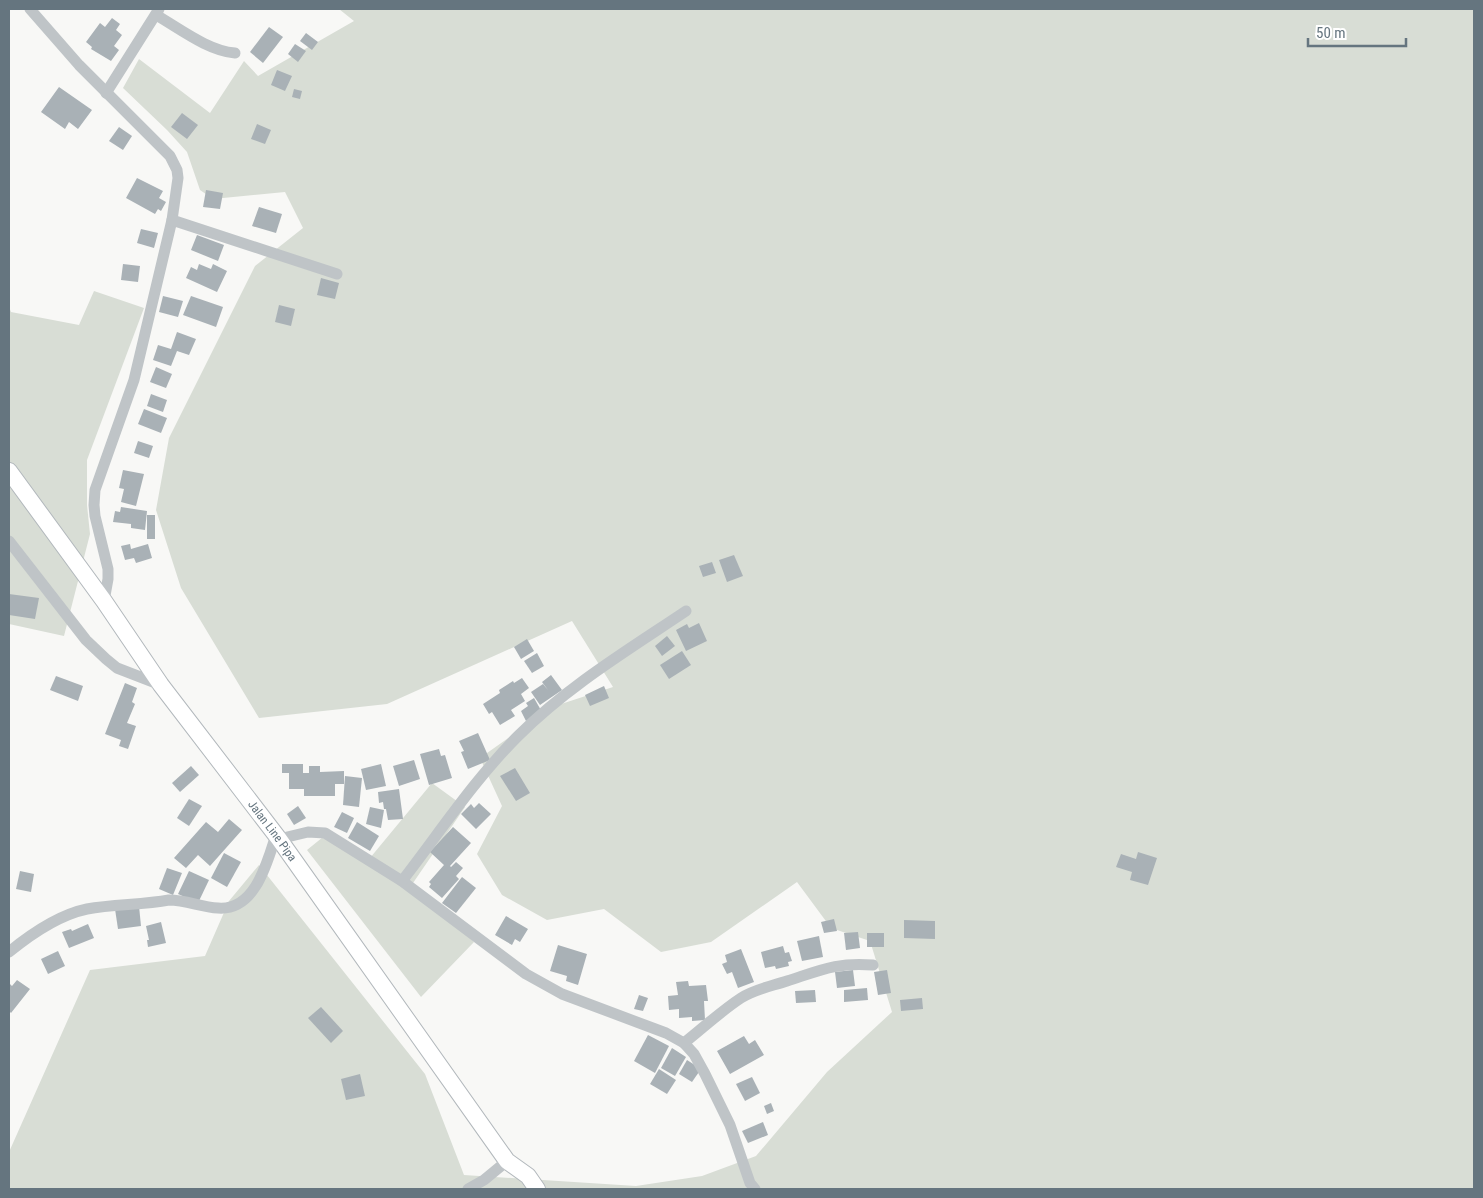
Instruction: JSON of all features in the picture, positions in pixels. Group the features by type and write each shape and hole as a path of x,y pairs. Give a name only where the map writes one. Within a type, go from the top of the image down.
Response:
{"main road":[{"name":"Jalan Line Pipa","path":"9,470 104,601 161,685 277,837 507,1161 528,1176 537,1189"}],"street":[{"path":"30,9 79,65 164,150 173,163 178,178 172,220 134,380 95,490 95,516 108,569 104,601"},
{"path":"106,93 158,12 211,47 224,52 234,53"},
{"path":"172,220 337,274"},
{"path":"9,541 86,640 106,659 117,668 161,685"},
{"path":"402,881 464,798 519,735 554,704 604,665 686,612"},
{"path":"9,952 31,934 66,916 86,909 168,900 180,900 216,908 224,908 242,903 257,884 277,837 308,832 325,834 402,881 526,974 562,994 666,1033 684,1043 694,1054 730,1125 750,1184 755,1189"},
{"path":"684,1043 730,1005 759,989 834,966 848,964 873,965"},
{"path":"468,1189 484,1180 507,1161"}],"shaded area":[{"path":"339,9 1474,9 1474,1189 9,1189 9,1152 90,970 205,956 229,901 259,865 425,1074 464,1175 636,1186 702,1176 756,1156 827,1072 892,1012 870,941 831,928 797,882 711,942 661,952 604,909 547,920 502,895 477,854 502,806 480,758 552,707 613,687 572,621 387,704 259,718 181,588 156,510 169,438 255,266 303,228 285,192 213,199 200,190 187,152 123,88 139,59 210,113 244,61 258,76 354,21"},
{"path":"94,291 144,308 87,460 87,505 90,534 64,636 9,624 9,307 11,312 79,325"},
{"path":"432,783 465,807 413,883 474,942 421,997 307,850 328,833 370,858"}],"building":[{"path":"112,18 120,24 116,30 122,35 114,46 119,50 111,61 91,49 92,47 86,42 100,23 105,27"},
{"path":"269,27 283,37 263,63 250,52"},
{"path":"306,33 318,42 312,50 300,41"},
{"path":"295,44 306,51 298,62 288,54"},
{"path":"277,70 292,76 285,91 271,85"},
{"path":"59,87 92,110 78,129 69,122 65,129 41,112"},
{"path":"294,89 302,91 300,99 292,97"},
{"path":"182,113 198,125 187,139 171,127"},
{"path":"257,124 271,130 265,144 251,139"},
{"path":"119,127 132,136 123,150 109,141"},
{"path":"137,178 163,191 159,198 166,202 161,211 158,209 155,214 126,198"},
{"path":"206,190 223,193 220,209 203,207"},
{"path":"259,207 282,214 276,233 252,226"},
{"path":"141,229 158,233 154,248 137,243"},
{"path":"197,235 224,245 218,261 191,250"},
{"path":"123,264 140,266 138,282 121,280"},
{"path":"199,264 211,269 213,264 227,271 217,292 186,278 191,267 197,270"},
{"path":"321,278 339,283 335,299 317,295"},
{"path":"163,296 183,301 178,317 159,312"},
{"path":"191,296 223,307 216,327 183,315"},
{"path":"279,305 295,309 291,326 275,322"},
{"path":"177,332 196,339 189,355 177,351 171,366 153,360 158,345 171,349"},
{"path":"156,367 172,374 166,388 150,382"},
{"path":"151,394 167,400 163,412 147,406"},
{"path":"144,409 167,418 161,433 138,424"},
{"path":"138,441 153,446 149,458 134,453"},
{"path":"123,470 144,474 136,506 121,502 124,489 119,488"},
{"path":"121,507 147,511 145,530 131,528 131,524 113,522 115,511 120,512"},
{"path":"147,515 155,515 155,539 147,539"},
{"path":"130,544 131,549 148,544 152,558 136,563 134,558 125,560 121,546"},
{"path":"734,555 743,576 727,582 719,560"},
{"path":"712,562 716,573 703,577 699,566"},
{"path":"9,594 39,598 35,619 9,615"},
{"path":"699,623 707,641 686,651 676,630 687,624 689,628"},
{"path":"667,636 675,646 662,656 655,646"},
{"path":"527,639 534,651 521,659 514,647"},
{"path":"682,651 691,665 669,679 660,665"},
{"path":"537,653 544,666 532,673 524,661"},
{"path":"551,675 562,690 540,705 531,692 543,684 548,690 542,682"},
{"path":"56,676 83,686 78,701 50,690"},
{"path":"522,678 529,688 521,694 525,701 511,710 515,716 500,725 492,712 489,714 483,704 500,693 499,690 513,681 514,683"},
{"path":"125,683 137,688 132,702 135,704 127,723 136,726 128,749 119,746 121,740 105,734"},
{"path":"604,686 609,698 590,706 585,695"},
{"path":"534,698 542,712 526,721 521,711 528,706 526,703"},
{"path":"478,733 490,760 468,769 461,752 464,751 459,741"},
{"path":"439,749 441,756 445,755 452,778 429,785 420,754"},
{"path":"414,760 420,779 399,786 393,766"},
{"path":"282,764 303,764 303,773 309,773 309,766 320,766 320,772 344,771 344,784 335,784 335,796 304,796 304,789 289,789 289,773 282,773"},
{"path":"381,764 386,786 366,790 361,769"},
{"path":"191,766 199,775 180,792 172,783"},
{"path":"515,768 530,793 516,801 500,776"},
{"path":"345,776 362,778 359,807 343,805"},
{"path":"399,789 403,819 388,820 383,802 379,803 378,792"},
{"path":"189,799 202,806 189,826 177,818"},
{"path":"479,803 491,814 476,829 461,814 471,804 474,808"},
{"path":"298,806 306,818 294,825 287,814"},
{"path":"370,807 384,810 381,828 366,824"},
{"path":"342,812 354,818 347,833 334,827"},
{"path":"229,819 242,830 210,866 198,855 186,868 174,858 206,822 218,832"},
{"path":"357,822 379,836 370,851 348,838"},
{"path":"453,827 471,843 450,866 456,862 463,868 456,876 459,879 442,898 429,887 431,884 429,882 444,865 430,852"},
{"path":"1138,852 1157,858 1148,885 1130,880 1132,872 1116,867 1121,854 1136,859"},
{"path":"224,853 241,862 227,887 211,878"},
{"path":"167,868 182,873 173,895 159,889"},
{"path":"20,871 34,874 31,892 16,889"},
{"path":"189,871 209,880 198,903 178,894"},
{"path":"462,877 476,888 456,913 442,903"},
{"path":"139,906 141,926 118,929 115,909"},
{"path":"506,916 528,929 520,942 515,939 512,945 495,935"},
{"path":"834,919 837,931 824,933 821,922"},
{"path":"904,920 935,921 935,939 904,938"},
{"path":"161,922 166,943 148,947 147,940 149,940 146,926"},
{"path":"88,924 94,938 69,948 62,932 71,929 72,931"},
{"path":"858,932 860,948 846,950 844,933"},
{"path":"867,933 884,933 884,947 867,947"},
{"path":"819,936 823,957 802,961 797,941"},
{"path":"558,945 587,954 578,985 566,981 567,976 550,971"},
{"path":"783,946 785,953 789,952 792,961 788,962 789,966 776,969 775,966 765,968 761,952"},
{"path":"741,949 754,982 738,988 732,972 727,974 722,964 727,962 725,955"},
{"path":"58,951 65,966 48,974 41,959"},
{"path":"853,970 855,986 837,988 835,972"},
{"path":"887,970 891,993 878,995 874,972"},
{"path":"17,980 30,989 11,1013 9,1011 9,983 12,986"},
{"path":"688,981 689,986 706,985 708,1001 704,1001 705,1020 692,1021 692,1017 679,1018 679,1009 669,1010 668,996 678,995 676,982"},
{"path":"867,988 868,1000 844,1002 844,990"},
{"path":"815,990 816,1002 796,1003 795,991"},
{"path":"639,995 648,998 643,1011 634,1009"},
{"path":"922,998 923,1009 901,1011 900,1000"},
{"path":"321,1007 343,1031 331,1043 308,1018"},
{"path":"648,1035 669,1046 655,1073 634,1061"},
{"path":"744,1036 749,1044 755,1040 764,1055 730,1074 717,1051"},
{"path":"672,1048 686,1057 675,1076 661,1068"},
{"path":"687,1060 701,1069 692,1082 679,1074"},
{"path":"659,1069 676,1080 667,1094 650,1084"},
{"path":"360,1074 365,1096 346,1100 341,1079"},
{"path":"752,1077 760,1093 745,1101 736,1084"},
{"path":"771,1103 774,1111 767,1114 764,1106"},
{"path":"763,1122 768,1135 748,1143 742,1131"}]}
